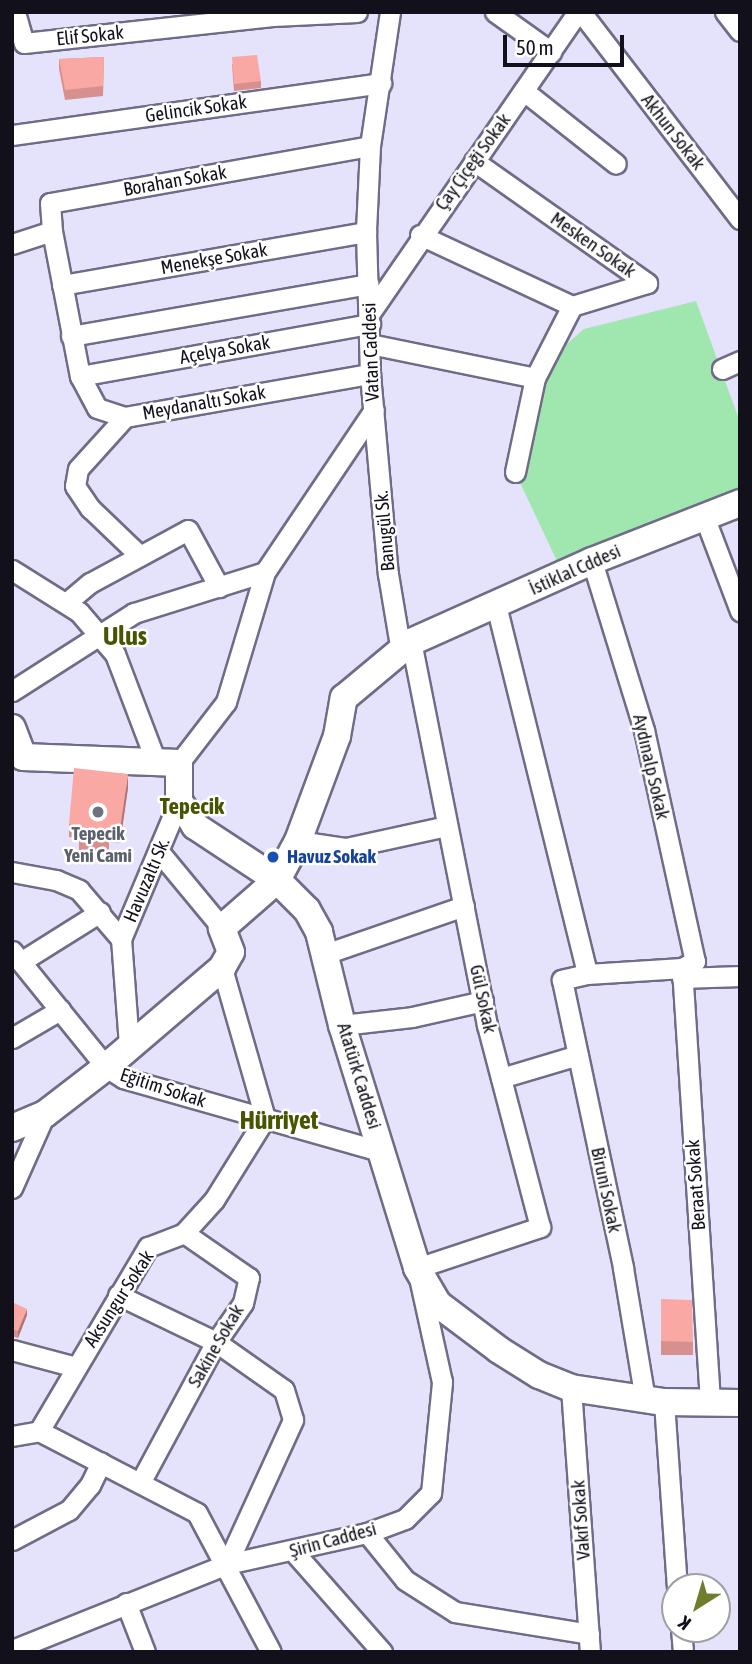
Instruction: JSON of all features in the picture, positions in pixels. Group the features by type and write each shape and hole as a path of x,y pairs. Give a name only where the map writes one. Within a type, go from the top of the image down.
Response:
{"main road":[{"name":"İstiklal Cddesi","path":"222,928 276,880 298,841 337,736 344,698 406,647 592,561 740,503"},
{"path":"12,728 18,759 167,763 179,800"},
{"name":"Atatürk Caddesi","path":"179,800 195,826 276,880 306,910 325,954 342,1025 417,1268 438,1304 539,1375 571,1388 654,1401 740,1403"},
{"path":"12,1128 44,1114 106,1068 129,1045 222,968 231,952 222,928"}],"street":[{"name":"Elif Sokak","path":"15,12 24,43 273,16 357,12"},
{"name":"Vatan Caddesi","path":"167,763 226,702 265,572 374,410 370,374 366,232 370,146 390,12"},
{"path":"495,12 551,52"},
{"name":"Çay Çiçeği Sokak","path":"370,327 420,235 580,12"},
{"name":"Akhun Sokak","path":"580,12 740,219"},
{"path":"725,12 740,31"},
{"name":"Gelincik Sokak","path":"12,135 380,83"},
{"path":"524,91 616,164"},
{"name":"Borahan Sokak","path":"52,231 50,203 370,146"},
{"name":"Mesken Sokak","path":"474,161 647,283 572,306"},
{"path":"12,244 52,231"},
{"name":"Meydanaltı Sokak","path":"52,231 80,376 97,408 125,417 370,374"},
{"name":"Menekşe Sokak","path":"62,285 366,232"},
{"path":"420,235 572,306 535,377 515,472"},
{"path":"71,336 368,284"},
{"path":"370,327 535,377"},
{"name":"Açelya Sokak","path":"80,376 370,327"},
{"path":"722,369 740,361"},
{"name":"Banugül Sk.","path":"374,410 388,574 406,647"},
{"path":"125,417 78,469 75,486 90,508 141,555"},
{"path":"704,516 740,611"},
{"path":"66,603 90,583 188,530 219,587"},
{"name":"Aydınalp Sokak","path":"592,561 644,730 695,961 682,973"},
{"path":"12,570 66,603 101,636 115,654 167,763"},
{"path":"12,691 147,608 265,572"},
{"path":"496,606 587,974 682,973 740,976"},
{"name":"Gül Sokak","path":"406,647 483,1001 540,1227 417,1268"},
{"name":"Havuzaltı Sk.","path":"129,1045 121,939 160,853 179,800"},
{"path":"298,841 346,848 447,826"},
{"path":"160,853 222,928"},
{"path":"12,872 56,880 79,890 121,939"},
{"path":"325,954 464,906"},
{"path":"100,912 17,956 106,1068"},
{"path":"222,968 265,1118"},
{"name":"Beraat Sokak","path":"682,973 710,1403"},
{"name":"Biruni Sokak","path":"587,974 562,981 654,1401 675,1573"},
{"path":"342,1025 412,1017 483,1001"},
{"path":"12,1038 60,1010"},
{"path":"501,1078 578,1055"},
{"name":"Eğitim Sokak","path":"106,1068 123,1078 382,1152"},
{"path":"12,1188 44,1114"},
{"name":"Aksungur Sokak","path":"39,1431 148,1247 184,1233 234,1175 265,1118"},
{"name":"Sakine Sokak","path":"141,1481 216,1342 243,1303 248,1278 184,1233"},
{"name":"Şirin Caddesi","path":"12,1650 36,1646 126,1603 227,1564 367,1533 405,1519 431,1493 442,1382 417,1268"},
{"path":"118,1294 216,1342 284,1390 293,1420 227,1564"},
{"path":"12,1350 76,1367"},
{"name":"Vakıf Sokak","path":"571,1388 590,1643"},
{"path":"12,1436 39,1431 141,1481 197,1513 227,1564 271,1652"},
{"path":"12,1540 69,1510 90,1485 101,1462"},
{"path":"367,1533 405,1580 456,1612 590,1643"},
{"path":"293,1551 382,1652"},
{"path":"126,1603 145,1652"}],"green space":[{"path":"696,301 740,422 740,490 557,561 515,472 528,420 552,357 584,329"}],"building":[{"path":"257,55 261,81 234,84 232,57"},
{"path":"104,57 103,86 65,90 59,59"},
{"name":"Tepecik Yeni Cami","path":"74,768 128,774 120,829 109,829 109,842 79,838 80,825 69,824"},
{"path":"661,1299 692,1300 693,1342 661,1341"},
{"path":"12,1302 27,1309 18,1331 12,1329"}],"place":[{"name":"Tepecik Yeni Cami","path":"98,812"},
{"name":"Havuz Sokak","path":"273,857"}],"district":[{"name":"Ulus","path":"125,637"},
{"name":"Tepecik","path":"192,806"},
{"name":"Hürriyet","path":"279,1121"}]}
